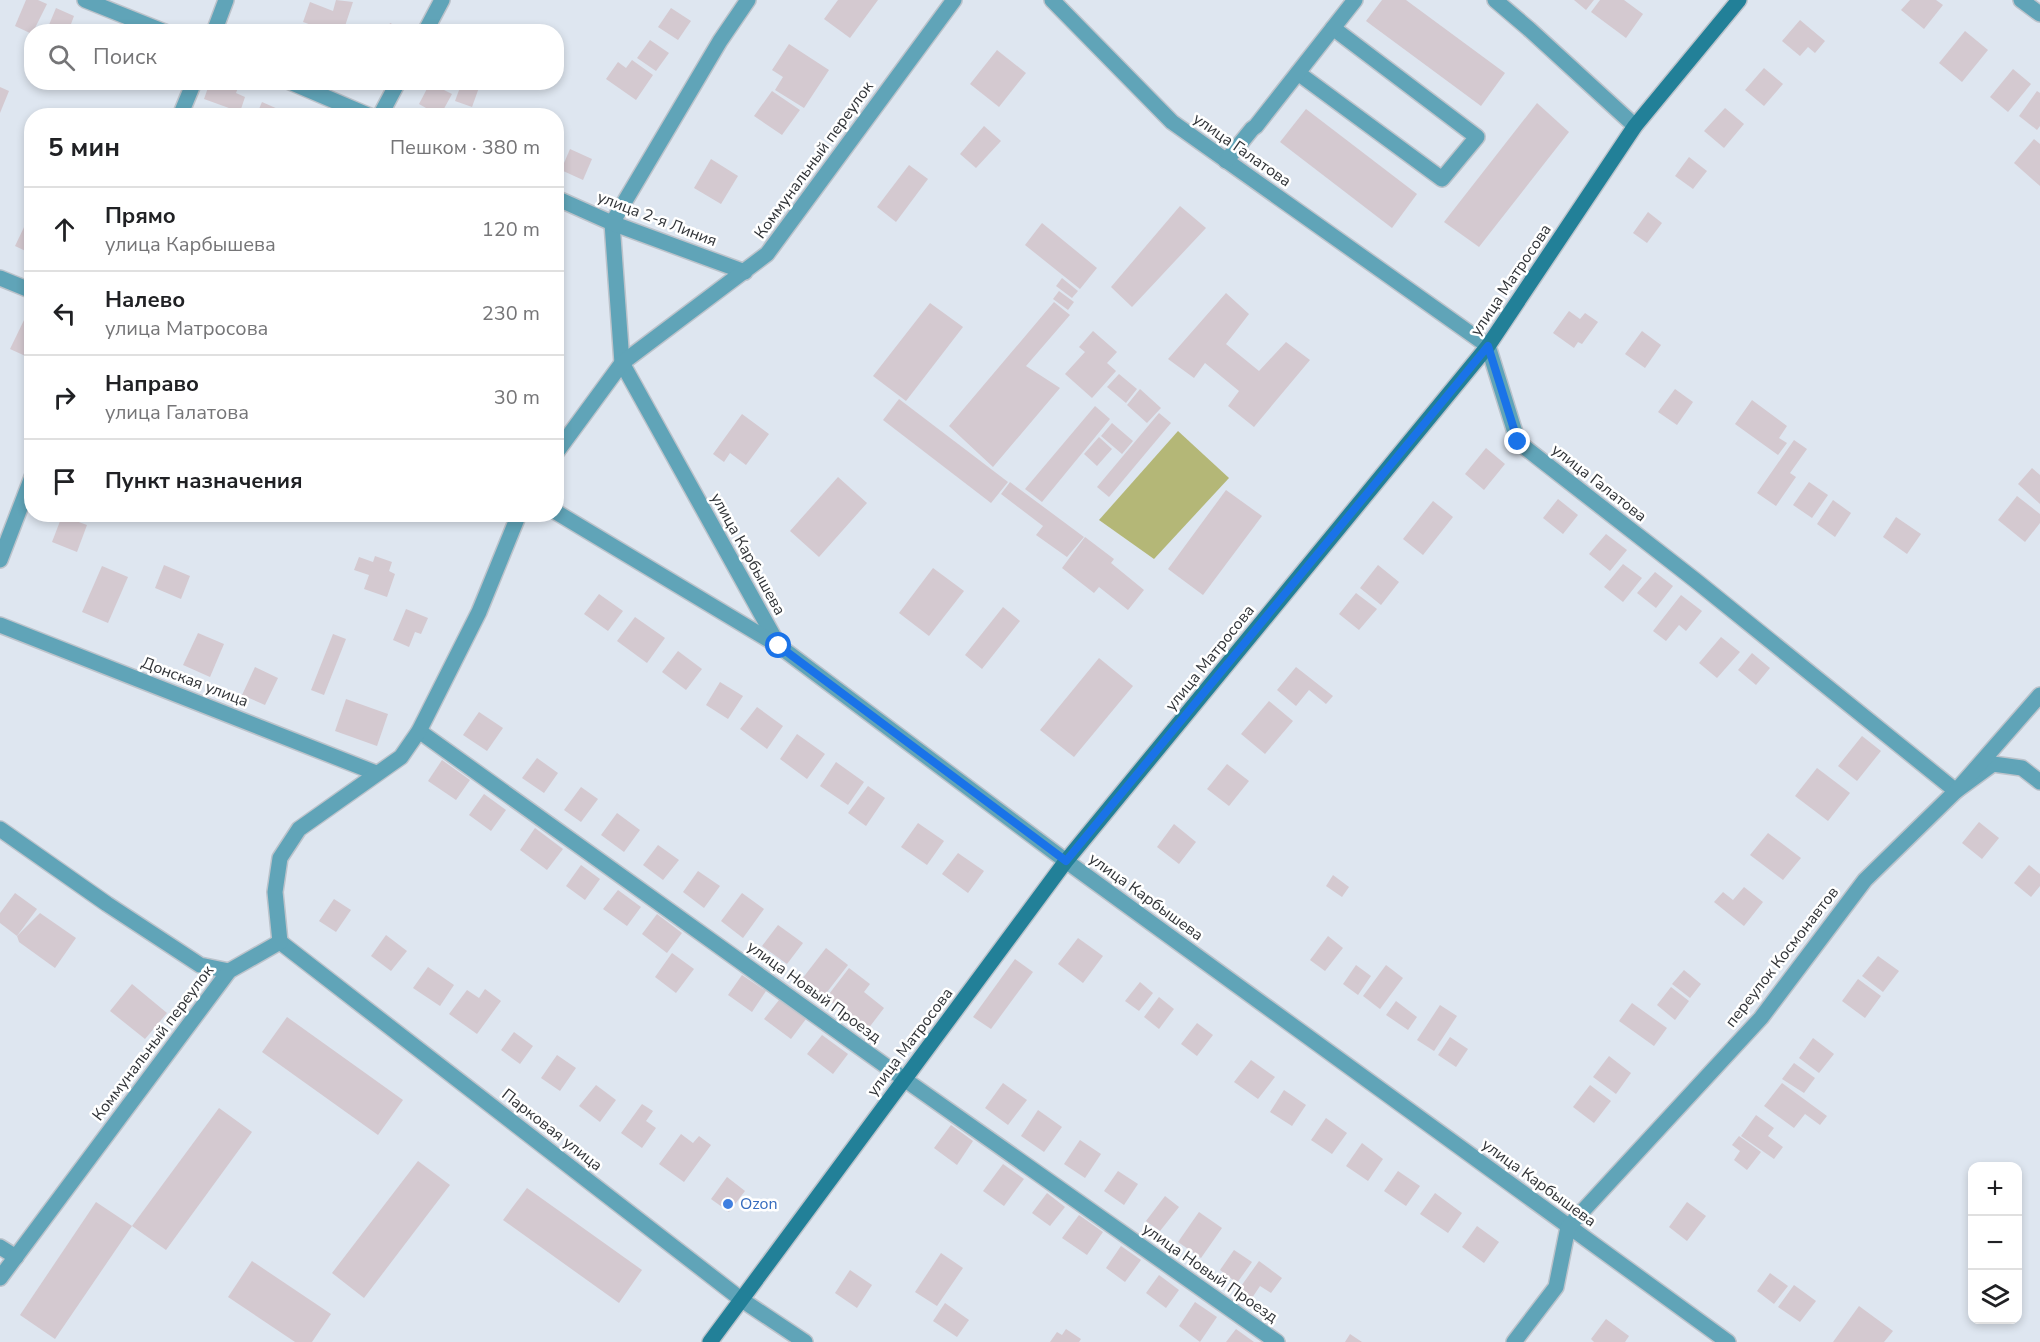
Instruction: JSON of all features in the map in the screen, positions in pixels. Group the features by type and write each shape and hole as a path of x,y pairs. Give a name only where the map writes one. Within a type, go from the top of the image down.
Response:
{"street":[{"path":"85,0 145,24"},
{"path":"217,24 226,0"},
{"path":"430,24 442,0"},
{"path":"622,363 612,223 720,41 748,0"},
{"name":"Коммунальный переулок","path":"564,442 622,363 767,254 954,0"},
{"name":"улица Галатова","path":"1052,0 1172,122 1488,346 1518,442 1695,580 1956,791"},
{"path":"1226,160 1256,126 1355,0"},
{"path":"1495,0 1635,126"},
{"name":"улица Матросова","path":"710,1342 1066,861 1488,346 1635,126 1739,0"},
{"path":"2021,0 2040,14"},
{"path":"1298,73 1442,179 1477,137 1333,28"},
{"path":"183,108 191,90"},
{"path":"309,90 351,108"},
{"path":"384,108 394,90"},
{"name":"улица 2-я Линия","path":"564,202 612,223 745,272"},
{"path":"0,278 24,288"},
{"name":"улица Карбышева","path":"622,363 779,646 1066,861 1728,1342"},
{"path":"0,560 24,498"},
{"path":"564,517 779,646"},
{"path":"280,942 275,892 280,858 299,829 401,757 419,731 479,612 516,522"},
{"name":"Донская улица","path":"0,625 376,773"},
{"name":"переулок Космонавтов","path":"1568,1227 1761,1018 1865,880 1956,791 2040,695"},
{"name":"улица Новый Проезд","path":"419,731 904,1079 1277,1342"},
{"path":"1956,791 1993,764 2022,768 2040,782"},
{"path":"0,829 107,904 200,965 229,971"},
{"name":"Коммунальный переулок","path":"0,1278 229,971 280,942"},
{"name":"Парковая улица","path":"280,942 742,1299 805,1342"},
{"path":"1514,1342 1556,1287 1568,1227"},
{"path":"0,1247 16,1257"}],"green space":[{"path":"1178,431 1229,478 1154,559 1099,520"}],"building":[{"path":"26,0 38,0 47,4 37,24 24,24 24,30 15,26"},
{"path":"336,0 353,2 346,24 303,22 310,2 333,11"},
{"path":"838,0 878,0 850,38 824,19"},
{"path":"1382,0 1406,0 1505,73 1481,106 1366,21"},
{"path":"1574,0 1594,0 1586,10"},
{"path":"1600,0 1624,0 1643,14 1626,38 1591,12"},
{"path":"1910,0 1936,0 1943,5 1924,29 1901,10"},
{"path":"56,8 74,16 71,24 49,24"},
{"path":"671,8 691,21 678,40 658,27"},
{"path":"1800,20 1825,41 1815,53 1808,47 1800,56 1782,41"},
{"path":"1965,31 1988,50 1962,82 1939,63"},
{"path":"650,40 669,53 656,71 637,58"},
{"path":"789,44 829,70 804,108 775,90 783,77 772,70"},
{"path":"997,50 1026,73 999,107 970,84"},
{"path":"632,60 653,75 636,100 606,79 618,62 626,68"},
{"path":"1764,68 1783,84 1764,106 1745,90"},
{"path":"2013,69 2031,84 2008,112 1990,97"},
{"path":"0,87 9,91 0,113"},
{"path":"207,90 237,90 236,93 245,97 241,108 229,108 204,99"},
{"path":"426,90 444,90 452,94 444,108 426,108 419,104"},
{"path":"459,90 478,90 472,107 455,101"},
{"path":"772,91 800,110 782,135 754,116"},
{"path":"2037,91 2040,93 2040,126 2037,130 2019,116"},
{"path":"262,102 276,108 259,108"},
{"path":"1537,103 1569,132 1479,247 1444,222"},
{"path":"1725,108 1744,124 1724,148 1704,131"},
{"path":"1306,109 1417,194 1392,228 1280,142"},
{"path":"984,126 1001,141 976,168 960,154"},
{"path":"2034,139 2040,144 2040,186 2014,163"},
{"path":"570,149 592,159 583,180 564,171 564,163"},
{"path":"1689,157 1707,171 1693,189 1675,176"},
{"path":"711,159 738,176 721,204 694,188"},
{"path":"909,165 928,179 896,222 877,207"},
{"path":"1180,206 1206,228 1132,307 1111,287"},
{"path":"1648,212 1662,223 1647,243 1633,233"},
{"path":"1042,223 1097,268 1080,289 1025,245"},
{"path":"24,227 24,250 15,246"},
{"path":"1062,278 1078,291 1072,298 1056,286"},
{"path":"1059,291 1074,302 1068,310 1053,299"},
{"path":"1226,293 1249,314 1226,344 1259,371 1286,342 1310,360 1254,427 1228,406 1239,391 1205,363 1194,378 1168,359"},
{"path":"1054,302 1070,315 1026,366 1060,388 993,467 949,426"},
{"path":"930,303 963,327 906,401 873,376"},
{"path":"1569,311 1580,319 1585,313 1598,322 1582,344 1578,342 1574,348 1553,333"},
{"path":"24,320 24,355 10,349"},
{"path":"1093,331 1117,352 1107,363 1116,371 1092,398 1065,374 1085,352 1079,347"},
{"path":"1642,331 1661,345 1645,368 1625,354"},
{"path":"1119,374 1137,389 1126,403 1107,387"},
{"path":"1140,389 1161,408 1147,423 1127,405"},
{"path":"1675,389 1693,402 1677,425 1658,412"},
{"path":"899,399 1008,482 991,503 883,420"},
{"path":"1752,400 1787,426 1779,438 1787,443 1778,455 1735,424"},
{"path":"1095,406 1110,419 1042,502 1025,489"},
{"path":"1159,413 1171,423 1109,497 1097,487"},
{"path":"742,414 769,434 746,465 730,453 724,462 713,454"},
{"path":"1112,423 1133,441 1122,454 1101,436"},
{"path":"1099,437 1112,449 1097,466 1084,454"},
{"path":"1794,440 1807,449 1790,473 1796,477 1776,506 1757,493"},
{"path":"1486,448 1505,464 1484,490 1465,474"},
{"path":"2032,468 2040,475 2040,504 2018,484"},
{"path":"838,477 867,503 819,557 790,531"},
{"path":"1010,482 1084,537 1067,557 1036,535 1043,526 1001,494"},
{"path":"1809,482 1828,495 1812,518 1793,505"},
{"path":"1226,490 1262,516 1203,595 1168,569"},
{"path":"2017,496 2040,514 2040,523 2025,542 1998,520"},
{"path":"1558,499 1578,515 1563,534 1543,518"},
{"path":"1833,500 1851,513 1835,537 1817,524"},
{"path":"1433,501 1453,517 1423,555 1403,539"},
{"path":"1896,517 1921,534 1907,554 1883,537"},
{"path":"60,522 79,522 87,525 77,552 52,542"},
{"path":"1606,534 1627,550 1610,571 1589,554"},
{"path":"1085,537 1114,559 1111,563 1144,590 1128,610 1099,587 1094,593 1062,568"},
{"path":"375,556 392,562 389,571 395,574 387,597 364,589 369,575 354,570 359,557 373,562"},
{"path":"1623,564 1642,578 1623,602 1604,587"},
{"path":"164,565 190,576 181,599 155,588"},
{"path":"1378,565 1399,582 1381,605 1360,588"},
{"path":"102,566 128,577 108,623 82,612"},
{"path":"933,568 964,591 929,636 899,613"},
{"path":"1655,572 1673,586 1656,608 1637,593"},
{"path":"1356,593 1377,609 1359,630 1339,614"},
{"path":"599,594 623,611 608,631 584,614"},
{"path":"1681,595 1702,611 1686,631 1679,625 1666,641 1653,631"},
{"path":"1003,607 1020,621 982,669 965,655"},
{"path":"406,609 428,618 421,634 415,632 409,647 393,640"},
{"path":"635,617 665,638 647,663 617,641"},
{"path":"198,633 224,644 210,677 183,665"},
{"path":"333,634 346,639 324,695 311,690"},
{"path":"1721,637 1740,652 1717,678 1699,663"},
{"path":"678,651 702,669 686,690 662,672"},
{"path":"1752,653 1770,668 1756,685 1738,670"},
{"path":"1099,658 1133,686 1074,757 1040,730"},
{"path":"255,667 278,678 265,705 242,695"},
{"path":"1296,667 1333,696 1326,704 1309,690 1296,706 1277,690"},
{"path":"720,682 743,696 728,719 706,705"},
{"path":"346,699 388,714 377,746 335,731"},
{"path":"1269,701 1293,721 1265,754 1241,734"},
{"path":"757,707 783,726 767,749 740,729"},
{"path":"479,712 503,728 487,751 463,735"},
{"path":"797,734 825,754 807,779 780,759"},
{"path":"1862,736 1881,751 1857,781 1838,766"},
{"path":"537,758 558,773 544,793 522,778"},
{"path":"442,760 470,780 456,800 428,781"},
{"path":"836,762 864,782 848,805 820,786"},
{"path":"1227,764 1249,781 1229,806 1207,789"},
{"path":"1817,768 1850,793 1828,821 1795,796"},
{"path":"868,786 885,798 866,826 848,813"},
{"path":"581,787 598,799 581,822 564,810"},
{"path":"484,794 506,810 491,831 469,815"},
{"path":"617,813 640,830 624,852 601,835"},
{"path":"1979,822 1999,838 1982,859 1962,843"},
{"path":"918,823 944,841 927,865 901,847"},
{"path":"1174,824 1196,842 1179,864 1157,847"},
{"path":"535,828 563,849 547,870 520,850"},
{"path":"1768,833 1801,858 1783,880 1750,855"},
{"path":"658,845 679,860 663,880 643,865"},
{"path":"958,853 984,871 968,893 942,874"},
{"path":"581,865 600,879 585,900 566,886"},
{"path":"2029,865 2040,874 2040,886 2031,897 2014,883"},
{"path":"698,871 720,886 704,908 683,892"},
{"path":"1333,875 1349,887 1342,897 1326,886"},
{"path":"1744,887 1763,902 1744,926 1714,902 1723,892 1733,900"},
{"path":"618,890 641,907 627,926 603,909"},
{"path":"15,893 37,909 17,936 0,923 0,913"},
{"path":"742,893 764,909 743,938 721,921"},
{"path":"334,899 351,910 336,932 319,921"},
{"path":"40,913 76,938 55,968 19,942 17,936"},
{"path":"657,914 682,933 667,953 642,934"},
{"path":"778,925 803,943 787,964 762,946"},
{"path":"386,935 407,951 391,971 371,956"},
{"path":"1328,936 1343,948 1325,971 1310,960"},
{"path":"1078,938 1103,956 1083,983 1058,964"},
{"path":"826,948 848,965 824,996 802,979"},
{"path":"672,953 694,969 676,993 655,977"},
{"path":"1878,956 1899,971 1883,992 1862,976"},
{"path":"1015,959 1033,972 991,1029 973,1017"},
{"path":"1356,965 1371,976 1358,995 1343,984"},
{"path":"1386,965 1403,978 1380,1009 1363,996"},
{"path":"428,967 454,985 440,1006 413,988"},
{"path":"849,968 870,984 864,992 884,1008 868,1029 826,998"},
{"path":"1684,970 1701,984 1690,998 1672,984"},
{"path":"742,975 766,991 752,1012 728,995"},
{"path":"1858,979 1881,996 1865,1018 1842,1001"},
{"path":"1140,982 1153,993 1139,1011 1125,1001"},
{"path":"132,984 167,1013 145,1039 110,1011"},
{"path":"1671,987 1689,1001 1675,1020 1657,1005"},
{"path":"485,989 501,1001 477,1034 449,1014 467,990 479,998"},
{"path":"1159,997 1174,1009 1159,1029 1144,1017"},
{"path":"779,1000 806,1019 791,1039 764,1019"},
{"path":"1396,1001 1417,1017 1408,1030 1386,1015"},
{"path":"1632,1003 1667,1028 1654,1046 1619,1021"},
{"path":"1440,1005 1457,1016 1434,1051 1417,1040"},
{"path":"287,1017 403,1100 378,1135 262,1052"},
{"path":"1197,1023 1213,1035 1197,1056 1181,1044"},
{"path":"514,1032 533,1046 520,1064 501,1050"},
{"path":"822,1035 848,1054 833,1074 807,1054"},
{"path":"1450,1037 1468,1049 1456,1067 1438,1055"},
{"path":"1813,1038 1834,1054 1819,1073 1799,1058"},
{"path":"557,1055 576,1068 560,1091 541,1078"},
{"path":"1609,1056 1631,1073 1616,1094 1593,1077"},
{"path":"1251,1060 1275,1077 1258,1099 1234,1082"},
{"path":"1794,1063 1815,1078 1804,1093 1782,1079"},
{"path":"1003,1083 1027,1100 1008,1125 985,1108"},
{"path":"1782,1083 1827,1116 1820,1125 1805,1114 1794,1128 1764,1106"},
{"path":"596,1085 616,1100 600,1122 579,1106"},
{"path":"1590,1085 1611,1101 1594,1123 1573,1107"},
{"path":"1284,1090 1306,1105 1292,1126 1270,1112"},
{"path":"642,1104 653,1111 646,1121 656,1128 642,1148 621,1133"},
{"path":"219,1108 252,1132 166,1250 132,1226"},
{"path":"1038,1110 1062,1127 1044,1152 1021,1136"},
{"path":"1756,1115 1774,1128 1768,1136 1783,1147 1774,1159 1741,1136"},
{"path":"1326,1118 1347,1133 1332,1154 1311,1140"},
{"path":"951,1125 973,1141 957,1165 934,1148"},
{"path":"681,1134 693,1143 699,1136 711,1145 684,1182 659,1164"},
{"path":"1739,1136 1761,1152 1747,1170 1734,1160 1740,1151 1732,1145"},
{"path":"1080,1140 1101,1154 1085,1178 1064,1164"},
{"path":"1362,1143 1383,1159 1368,1181 1346,1166"},
{"path":"418,1161 450,1185 364,1298 332,1273"},
{"path":"1003,1164 1024,1179 1004,1206 983,1191"},
{"path":"1118,1171 1138,1184 1124,1205 1104,1191"},
{"path":"1398,1171 1420,1186 1406,1206 1384,1191"},
{"path":"727,1177 745,1191 729,1212 711,1199"},
{"path":"527,1188 642,1270 619,1303 503,1220"},
{"path":"1047,1193 1065,1207 1050,1226 1032,1213"},
{"path":"1435,1193 1462,1213 1448,1233 1420,1214"},
{"path":"1165,1196 1179,1207 1160,1231 1146,1221"},
{"path":"96,1202 132,1226 55,1339 20,1315"},
{"path":"1687,1202 1706,1216 1687,1241 1669,1227"},
{"path":"1199,1212 1222,1228 1201,1258 1178,1242"},
{"path":"1079,1215 1103,1232 1087,1255 1062,1238"},
{"path":"1477,1226 1499,1242 1484,1263 1462,1247"},
{"path":"1121,1246 1141,1260 1125,1282 1106,1268"},
{"path":"1234,1250 1252,1262 1237,1283 1220,1270"},
{"path":"941,1253 963,1268 937,1306 915,1292"},
{"path":"252,1261 331,1314 312,1342 295,1342 228,1297"},
{"path":"1259,1261 1282,1278 1271,1293 1260,1286 1252,1298 1239,1289"},
{"path":"850,1270 872,1285 857,1308 835,1293"},
{"path":"1770,1273 1788,1286 1774,1304 1757,1291"},
{"path":"1159,1275 1179,1290 1166,1308 1146,1293"},
{"path":"1794,1285 1816,1301 1800,1322 1778,1307"},
{"path":"1195,1302 1217,1317 1200,1342 1179,1326"},
{"path":"945,1303 969,1320 957,1337 933,1321"},
{"path":"1859,1306 1893,1331 1884,1342 1833,1342"},
{"path":"1606,1319 1629,1336 1625,1342 1594,1342 1591,1339"},
{"path":"1066,1329 1081,1339 1079,1342 1050,1342 1057,1332 1062,1335"},
{"path":"1236,1329 1254,1342 1226,1342"},
{"path":"1350,1334 1362,1342 1345,1342"}],"place":[{"name":"Ozon","path":"728,1204"}],"route":[{"path":"779,646 1066,861 1488,346 1518,442"}]}
